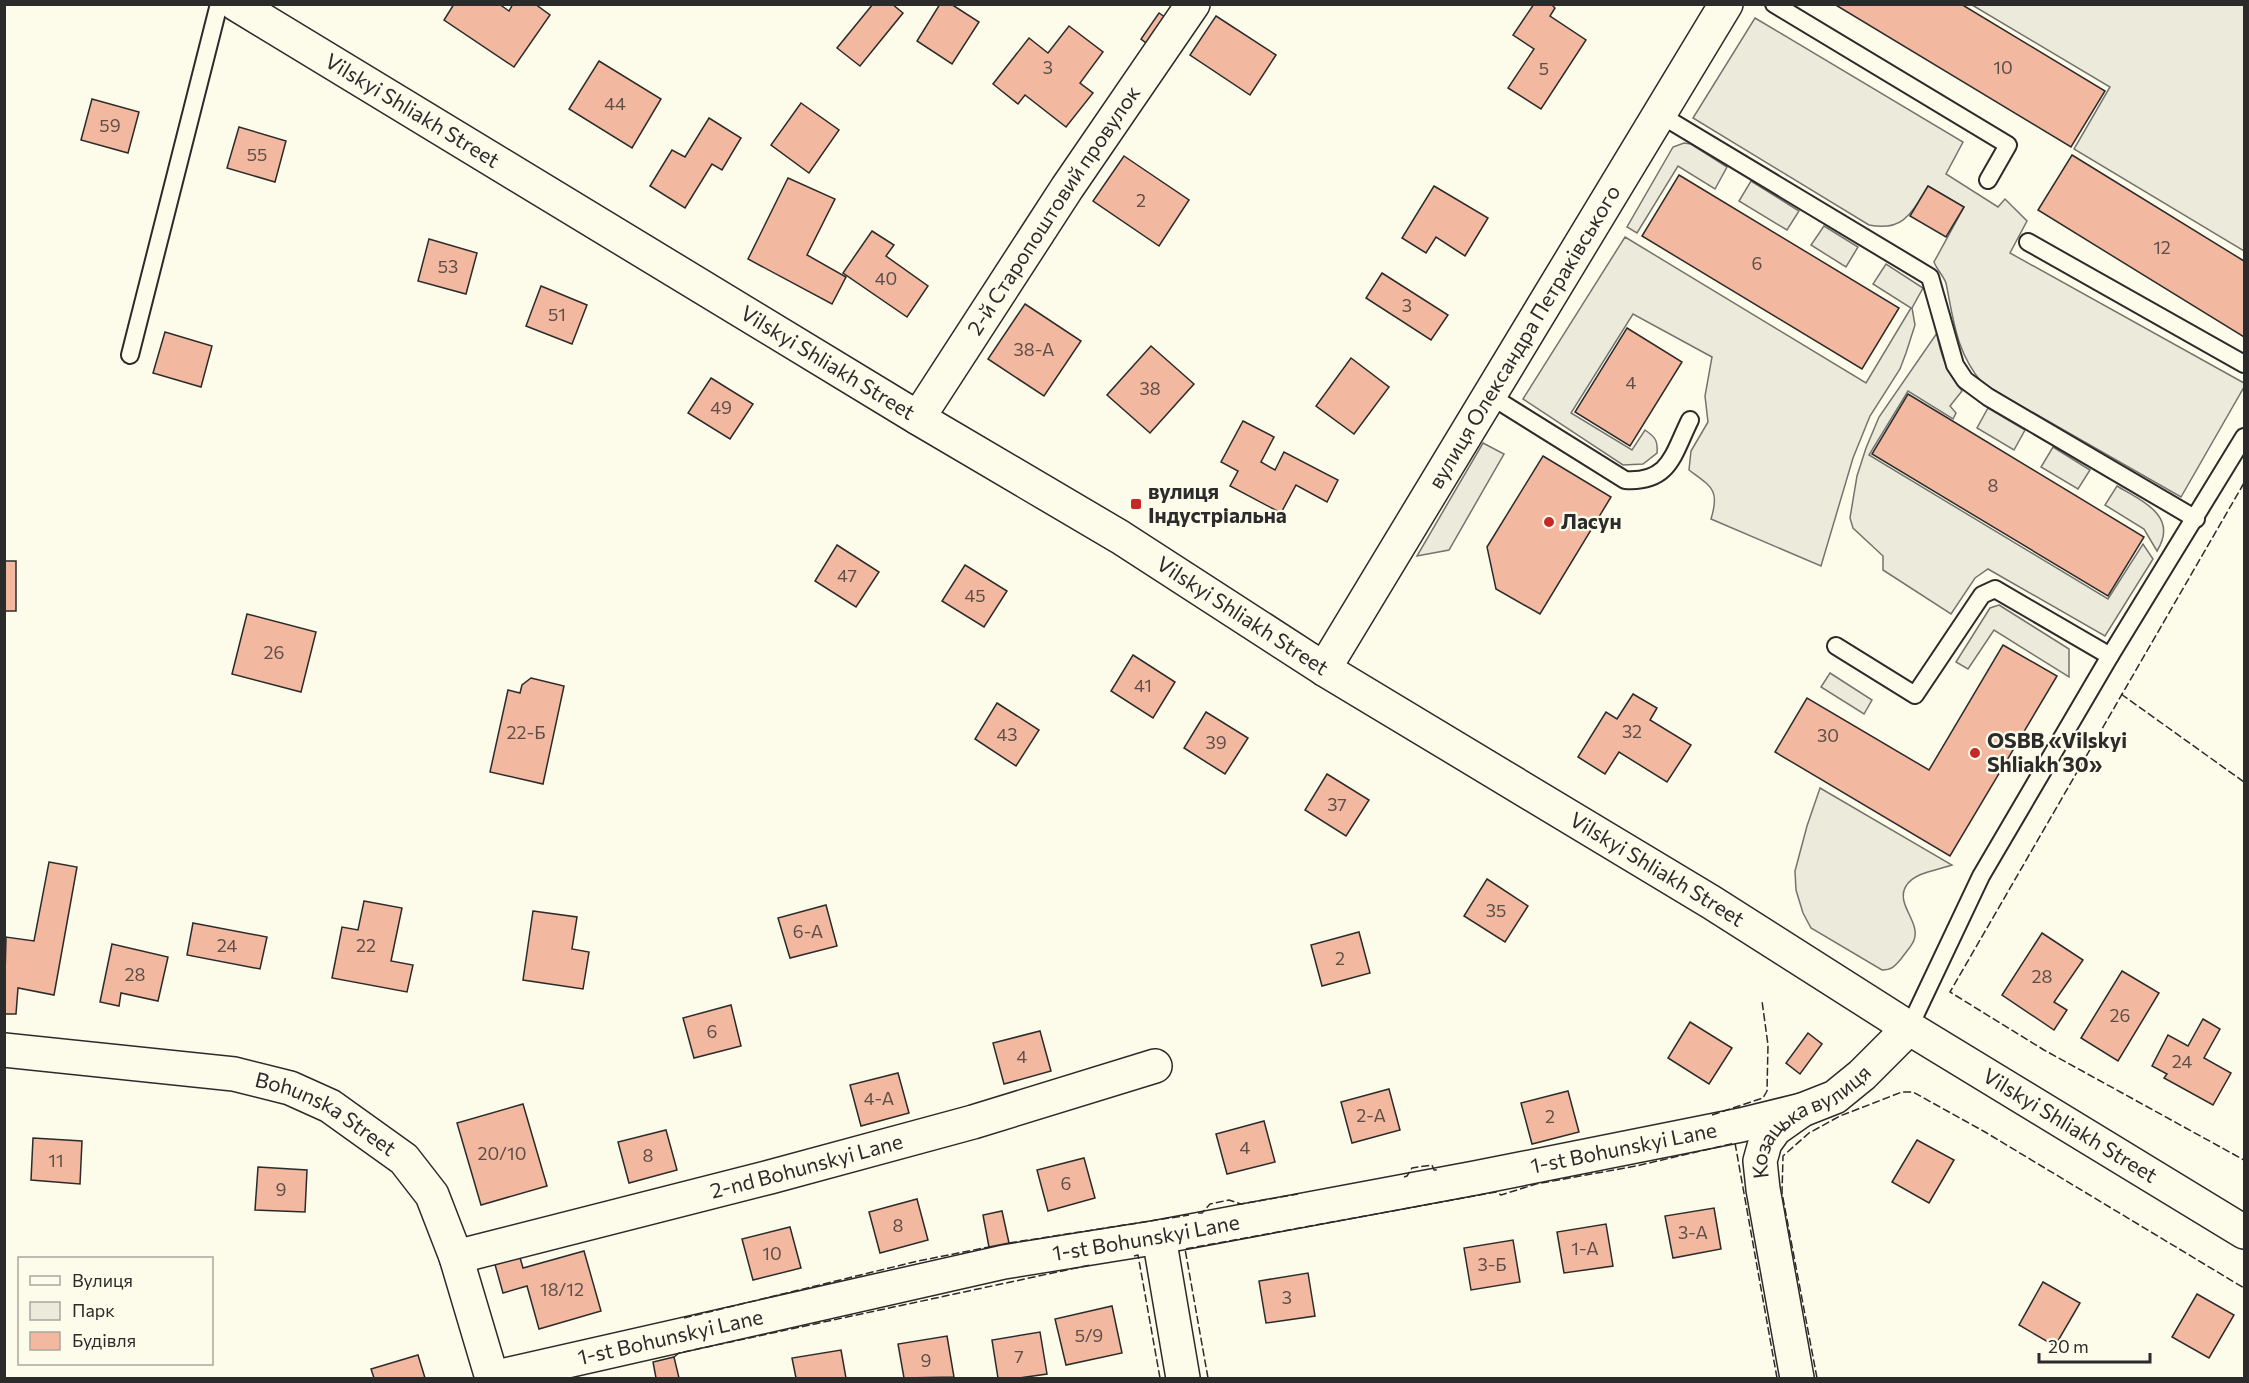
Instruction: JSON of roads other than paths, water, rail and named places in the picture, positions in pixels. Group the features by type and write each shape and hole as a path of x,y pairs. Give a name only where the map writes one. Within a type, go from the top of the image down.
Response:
{"street":[{"name":"Vilskyi Shliakh Street","path":"236,4 918,418 1120,537 1324,669 1711,902 1909,1029 2244,1232"},
{"name":"2-й Старопоштовий провулок","path":"918,418 1067,188 1193,4"},
{"name":"вулиця Олександра Петраківського","path":"1324,669 1726,4"},
{"name":"Козацька вулиця","path":"1797,1378 1763,1189 1760,1161 1765,1143 1775,1128 1802,1110 1834,1097 1862,1075 1909,1029"},
{"name":"Bohunska Street","path":"4,1050 234,1074 290,1088 330,1106 404,1159 432,1195 456,1257 492,1378"},
{"name":"2-nd Bohunskyi Lane","path":"456,1257 770,1177 973,1122 1155,1066"},
{"name":"1-st Bohunskyi Lane","path":"492,1378 1004,1262 1159,1237 1486,1176 1741,1125 1802,1110"},
{"path":"1159,1237 1183,1378"}],"lane":[{"path":"130,355 219,4"},
{"path":"1774,4 2008,145 1988,180"},
{"path":"1659,114 1930,277 1955,365 1965,380 1988,397 2196,519"},
{"path":"2028,242 2244,364"},
{"path":"1489,395 1625,480 1640,481 1654,477 1666,467 1690,420"},
{"path":"1909,1029 1981,876 2110,656 2196,519 2244,437"},
{"path":"1836,646 1916,695 1982,595 1995,589 2110,656"}],"place":[{"name":"вулиця Індустріальна","path":"1136,504"},
{"name":"Ласун","path":"1549,522"},
{"name":"OSBB «Vilskyi Shliakh 30»","path":"1975,753"}]}
